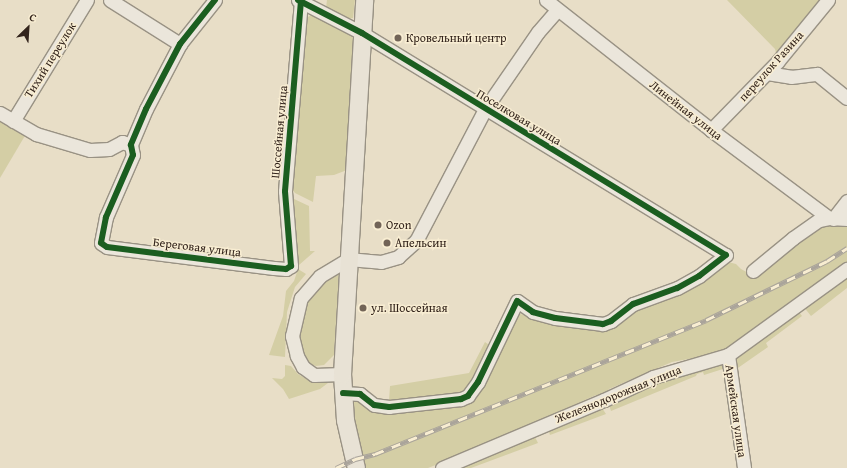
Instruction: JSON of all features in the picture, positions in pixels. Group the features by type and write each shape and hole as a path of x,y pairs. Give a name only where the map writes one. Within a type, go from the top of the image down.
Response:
{"main road":[{"path":"356,468 345,420 342,393 342,374 364,0"}],"street":[{"name":"Тихий переулок","path":"13,121 87,0"},
{"path":"110,0 180,44"},
{"path":"0,113 36,134 90,150 109,148 122,142 131,144 146,109 180,44 215,0"},
{"name":"Поселковая улица","path":"300,0 362,33 726,255 699,276 677,288 633,304 611,321 603,324 555,318 533,312 517,301 478,382 468,396 461,399 389,407 374,405 360,394 342,393"},
{"name":"Шоссейная улица","path":"291,266 285,191 300,0"},
{"name":"Линейная улица","path":"546,0 711,130 831,218"},
{"name":"переулок Разина","path":"711,130 767,73 828,0"},
{"path":"342,374 314,375 303,366 296,356 292,336 301,298 320,276 348,259 381,262 398,257 416,241 485,109 538,32 557,10"},
{"path":"767,73 792,77 817,74 847,98"},
{"name":"Береговая улица","path":"131,144 133,155 106,217 101,243 107,246 274,268 286,269 291,266"},
{"path":"831,218 847,201"},
{"path":"753,271 819,220 831,218 847,219"},
{"name":"Железнодорожная улица","path":"442,468 604,400 653,377 728,355 847,270"},
{"name":"Армейская улица","path":"728,355 744,468"}],"shaded area":[{"path":"327,0 355,0 353,18 346,19 326,8"},
{"path":"727,0 828,0 778,61 775,49"},
{"path":"315,15 350,33 353,38 347,170 334,175 316,176 313,202 295,193 290,187 302,57 308,17"},
{"path":"0,119 26,134 0,178"},
{"path":"294,199 309,206 310,251 315,251 299,265 295,265 291,200"},
{"path":"822,222 847,222 847,262 788,303 732,348 705,356 672,362 609,389 606,394 597,398 596,395 471,451 428,468 360,468 352,412 352,404 356,401 360,400 373,411 463,400 511,319 520,314 582,326 604,328 615,327 616,321 623,314 704,276 712,275 710,272 728,262 736,264 741,269 752,275"},
{"path":"298,269 306,274 295,287 287,312 285,357 269,355 283,316 286,291 294,281"},
{"path":"339,271 334,355 324,365 316,366 307,363 299,346 306,301 326,280"},
{"path":"847,274 847,288 811,316 803,306"},
{"path":"799,312 802,316 766,343 768,347 735,370 734,359 736,355"},
{"path":"485,342 492,347 463,395 389,401 390,386 469,373"},
{"path":"723,361 726,368 704,375 703,372 697,374 696,376 611,411 608,402 656,380"},
{"path":"285,365 291,366 298,374 308,380 328,383 320,389 289,399 283,389 272,378 282,379 285,376"},
{"path":"602,408 606,414 550,435 547,426"},
{"path":"530,435 535,437 538,443 471,468 450,468"}],"railway":[{"path":"336,468 355,459 375,454 706,320 827,261 847,248"}],"cycle path":[{"path":"215,0 180,44 146,109 131,145 133,155 106,217 101,243 107,247 274,268 286,269 291,266 285,191 301,0"},
{"path":"298,0 362,33 726,255 699,276 677,288 633,304 611,321 603,324 555,318 533,312 517,301 478,382 468,396 461,399 389,407 374,405 360,394 343,393"}],"place":[{"name":"Кровельный центр","path":"398,38"},
{"name":"Ozon","path":"378,225"},
{"name":"Апельсин","path":"387,243"},
{"name":"ул. Шоссейная","path":"363,308"}]}
